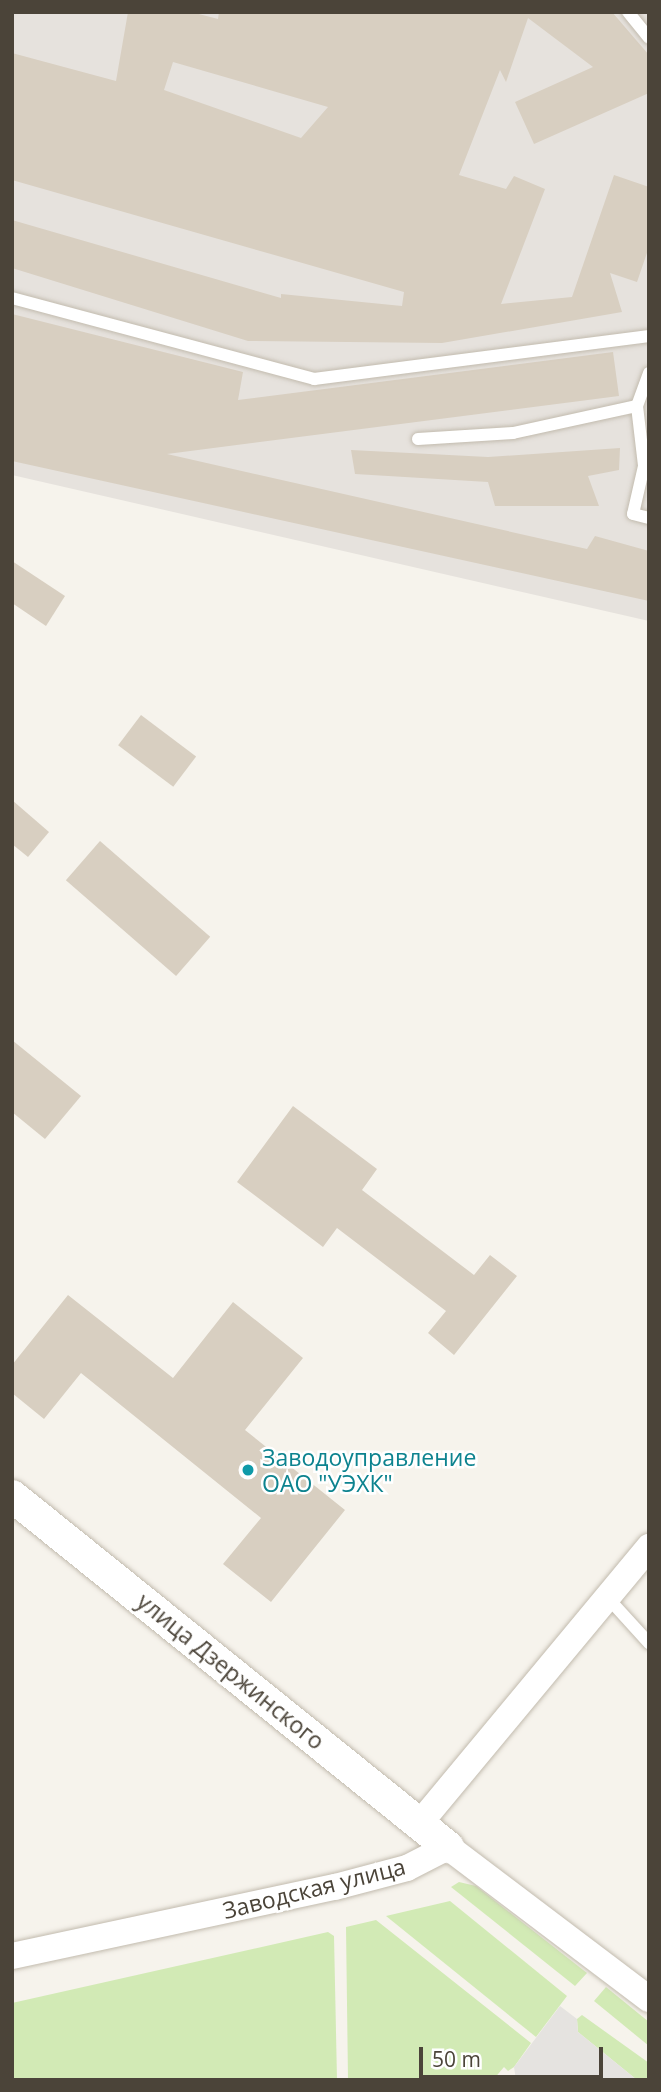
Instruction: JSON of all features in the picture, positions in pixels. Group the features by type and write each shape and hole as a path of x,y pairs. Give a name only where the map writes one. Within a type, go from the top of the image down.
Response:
{"street":[{"name":"улица Дзержинского","path":"12,1496 448,1847"},
{"path":"420,1823 649,1548"},
{"path":"448,1847 649,1999"},
{"name":"Заводская улица","path":"12,1956 335,1887 407,1868 448,1847"}],"lane":[{"path":"628,12 649,38"},
{"path":"12,298 314,379 649,335"},
{"path":"649,373 637,406 644,466 634,513 649,518"},
{"path":"418,439 513,433 637,406"},
{"path":"608,1598 649,1643"}],"shaded area":[{"path":"12,12 649,12 649,621 12,475"},
{"path":"560,2006 577,2019 578,2032 637,2080 516,2080 514,2067"}],"green space":[{"path":"459,1882 476,1886 587,1973 575,1986 451,1887"},
{"path":"450,1901 567,1996 536,2037 386,1916"},
{"path":"376,1920 531,2043 514,2067 508,2071 504,2067 493,2080 348,2080 346,1927"},
{"path":"328,1932 334,1936 337,2080 12,2080 12,2003"},
{"path":"606,1987 649,2022 649,2046 594,2001"},
{"path":"582,2015 649,2063 649,2080 637,2080 578,2032 577,2019"}],"building":[{"path":"128,12 191,12 218,19 219,12 612,12 649,55 649,93 534,144 515,102 593,67 528,18 506,82 500,70 459,175 506,189 514,176 545,189 501,304 572,297 614,175 649,187 649,247 637,282 610,273 622,312 442,343 248,341 12,268 12,220 281,298 281,294 402,306 404,292 12,180 12,53 116,81","holes":["173,62 328,107 301,138 164,90"]},
{"path":"12,314 243,372 238,400 613,352 619,396 167,454 587,549 595,536 649,551 649,601 12,461"},
{"path":"620,448 619,470 588,476 599,506 495,506 488,482 355,474 351,450 488,457"},
{"path":"12,561 65,596 46,626 12,603"},
{"path":"141,715 196,757 173,787 118,745"},
{"path":"12,800 49,832 28,857 12,844"},
{"path":"100,841 210,937 176,976 66,880"},
{"path":"12,1040 81,1096 45,1139 12,1112"},
{"path":"293,1106 377,1169 362,1190 474,1275 490,1255 517,1276 454,1355 428,1333 446,1311 337,1228 323,1247 237,1182"},
{"name":"Заводоуправление ОАО \"УЭХК\"","path":"68,1295 173,1378 233,1302 303,1358 245,1430 345,1510 271,1602 223,1564 261,1518 81,1373 44,1419 12,1393 12,1365"}],"place":[{"name":"Заводоуправление ОАО \"УЭХК\"","path":"248,1470"}]}
